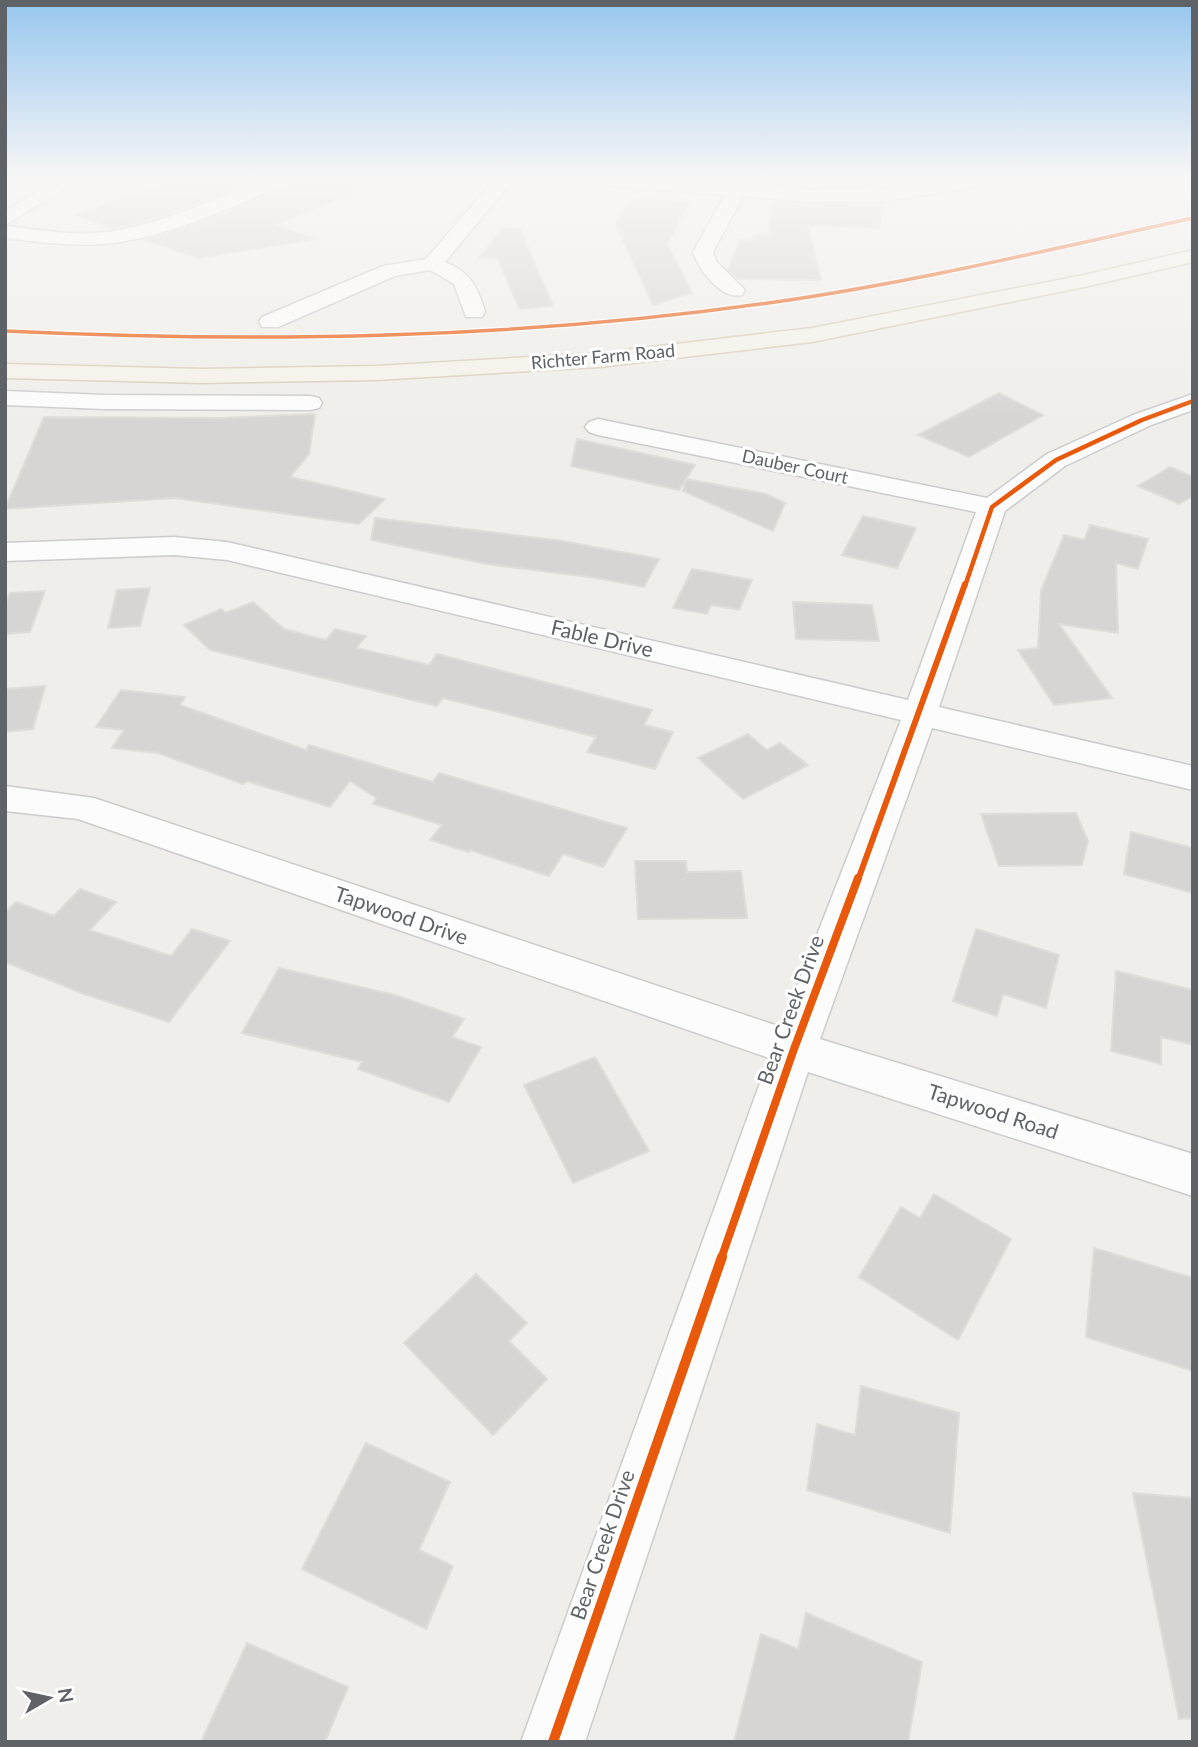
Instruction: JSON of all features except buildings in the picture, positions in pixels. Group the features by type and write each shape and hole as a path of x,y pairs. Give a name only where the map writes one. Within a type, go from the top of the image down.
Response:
{"main road":[{"name":"Richter Farm Road","path":"5,351 190,356 341,352 598,338 781,317 989,281 1074,262"},
{"name":"Richter Farm Road","path":"5,371 216,376 376,373 599,360 812,335 1169,262"}],"street":[{"path":"707,262 734,290"},
{"path":"270,322 390,270 432,264 456,273 465,281 474,312"},
{"path":"5,398 104,402 310,403"},
{"path":"992,507 1056,460 1142,420 1193,401"},
{"name":"Dauber Court","path":"598,427 992,507"},
{"name":"Bear Creek Drive","path":"553,1742 794,1049 920,714 992,507"},
{"name":"Fable Drive","path":"5,552 174,546 228,551 1193,778"},
{"name":"Tapwood Drive","path":"5,798 81,807 794,1049"},
{"name":"Tapwood Road","path":"794,1049 1193,1175"}],"cycle path":[{"path":"5,331 195,338 291,338 387,336 579,325 822,295 992,262"},
{"path":"553,1742 794,1049 920,714 992,507 1056,460 1142,420 1193,401"}]}
